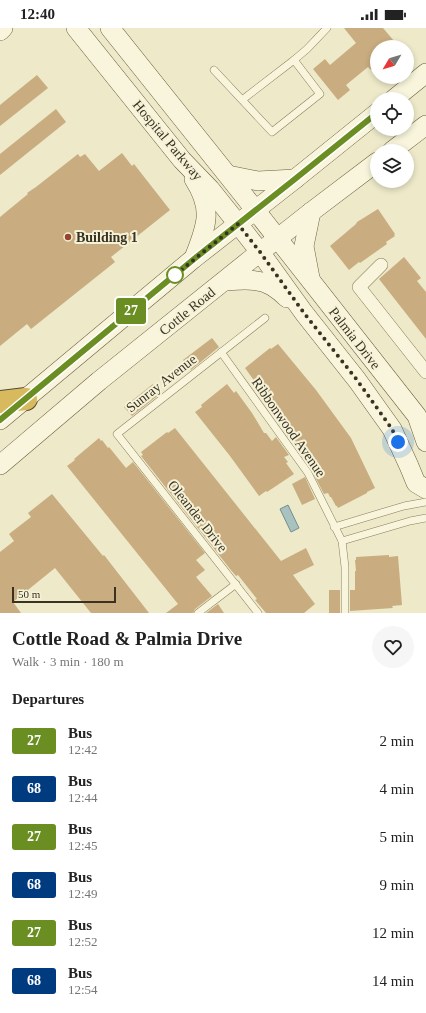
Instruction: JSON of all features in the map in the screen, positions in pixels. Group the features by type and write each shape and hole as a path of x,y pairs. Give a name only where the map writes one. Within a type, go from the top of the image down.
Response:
{"highway":[{"path":"0,402 26,399"}],"main road":[{"path":"0,31 4,28"},
{"name":"Hospital Parkway","path":"76,28 182,160 210,189 260,252"},
{"name":"Hospital Parkway","path":"110,28 277,238"},
{"path":"403,92 426,73"},
{"path":"0,420 194,259 370,119"},
{"path":"401,144 426,125"},
{"path":"182,160 199,186 206,210 206,223 194,259"},
{"name":"Cottle Road","path":"0,465 99,381 277,238 370,167"},
{"path":"228,175 258,181 295,179"},
{"path":"311,212 304,246 312,283"},
{"name":"Palmia Drive","path":"277,238 417,416 426,442"},
{"name":"Palmia Drive","path":"260,252 304,313 357,380 392,429 416,483 426,489"},
{"path":"225,281 247,280 263,282 272,286 304,313"}],"street":[{"path":"382,265 359,287 426,372"}],"lane":[{"path":"242,100 307,49 327,28"},
{"path":"214,70 272,132 320,94 294,60"},
{"name":"Sunray Avenue","path":"117,434 265,318"},
{"name":"Ribbonwood Avenue","path":"220,352 308,473 342,541 345,567 345,613"},
{"name":"Oleander Drive","path":"117,434 258,613"},
{"path":"334,526 404,506 426,502"},
{"path":"342,541 410,521 426,518"},
{"path":"198,613 236,584"}],"water":[{"path":"288,505 299,528 291,532 280,509"}],"building":[{"path":"344,28 383,28 393,40 370,40 370,69 368,67 346,85 350,90 338,100 313,69 325,59 330,65 356,43"},
{"path":"37,75 48,88 0,126 0,105"},
{"path":"56,109 66,122 0,175 0,154"},
{"name":"Building 1","path":"122,153 132,166 134,164 170,210 111,257 115,262 31,329 27,324 0,346 0,217 28,194 27,193 78,154 80,157 85,154 99,171"},
{"path":"378,209 395,236 386,242 387,244 349,270 330,246 357,222"},
{"path":"404,257 421,278 417,281 426,292 426,339 379,279"},
{"path":"212,338 219,347 191,370 183,360"},
{"path":"278,344 316,390 351,438 375,488 338,508 328,493 324,494 313,473 320,470 303,447 298,450 284,431 288,428 280,417 281,416 245,368 270,348 271,349"},
{"path":"153,384 160,394 132,416 124,407"},
{"path":"227,384 234,393 236,391 264,433 266,433 272,441 276,437 289,455 284,457 288,462 286,463 294,474 259,496 195,412 202,407 201,405"},
{"path":"175,428 281,561 306,548 314,565 293,575 315,604 304,613 266,613 238,575 236,576 230,569 141,456 143,455 141,452 167,432 168,433"},
{"path":"99,438 108,448 109,447 126,468 133,462 205,553 196,560 205,570 196,577 212,596 195,609 193,613 166,613 178,604 67,466"},
{"path":"305,477 315,499 302,505 292,484"},
{"path":"52,494 103,556 104,555 149,613 91,613 55,568 13,602 21,613 0,613 0,552 14,541 9,534 31,517 28,513"},
{"path":"389,555 389,557 398,556 402,605 392,606 393,608 350,611 350,590 355,590 356,557"},
{"path":"329,590 340,590 340,613 329,613"},
{"path":"218,604 224,613 206,613"}],"bus line":[{"name":"27","path":"0,420 194,259 370,119"}],"place":[{"name":"Building 1","path":"68,237"}],"route":[{"path":"175,275 170,279 238,224 304,313 357,380 392,429 398,442"}]}
